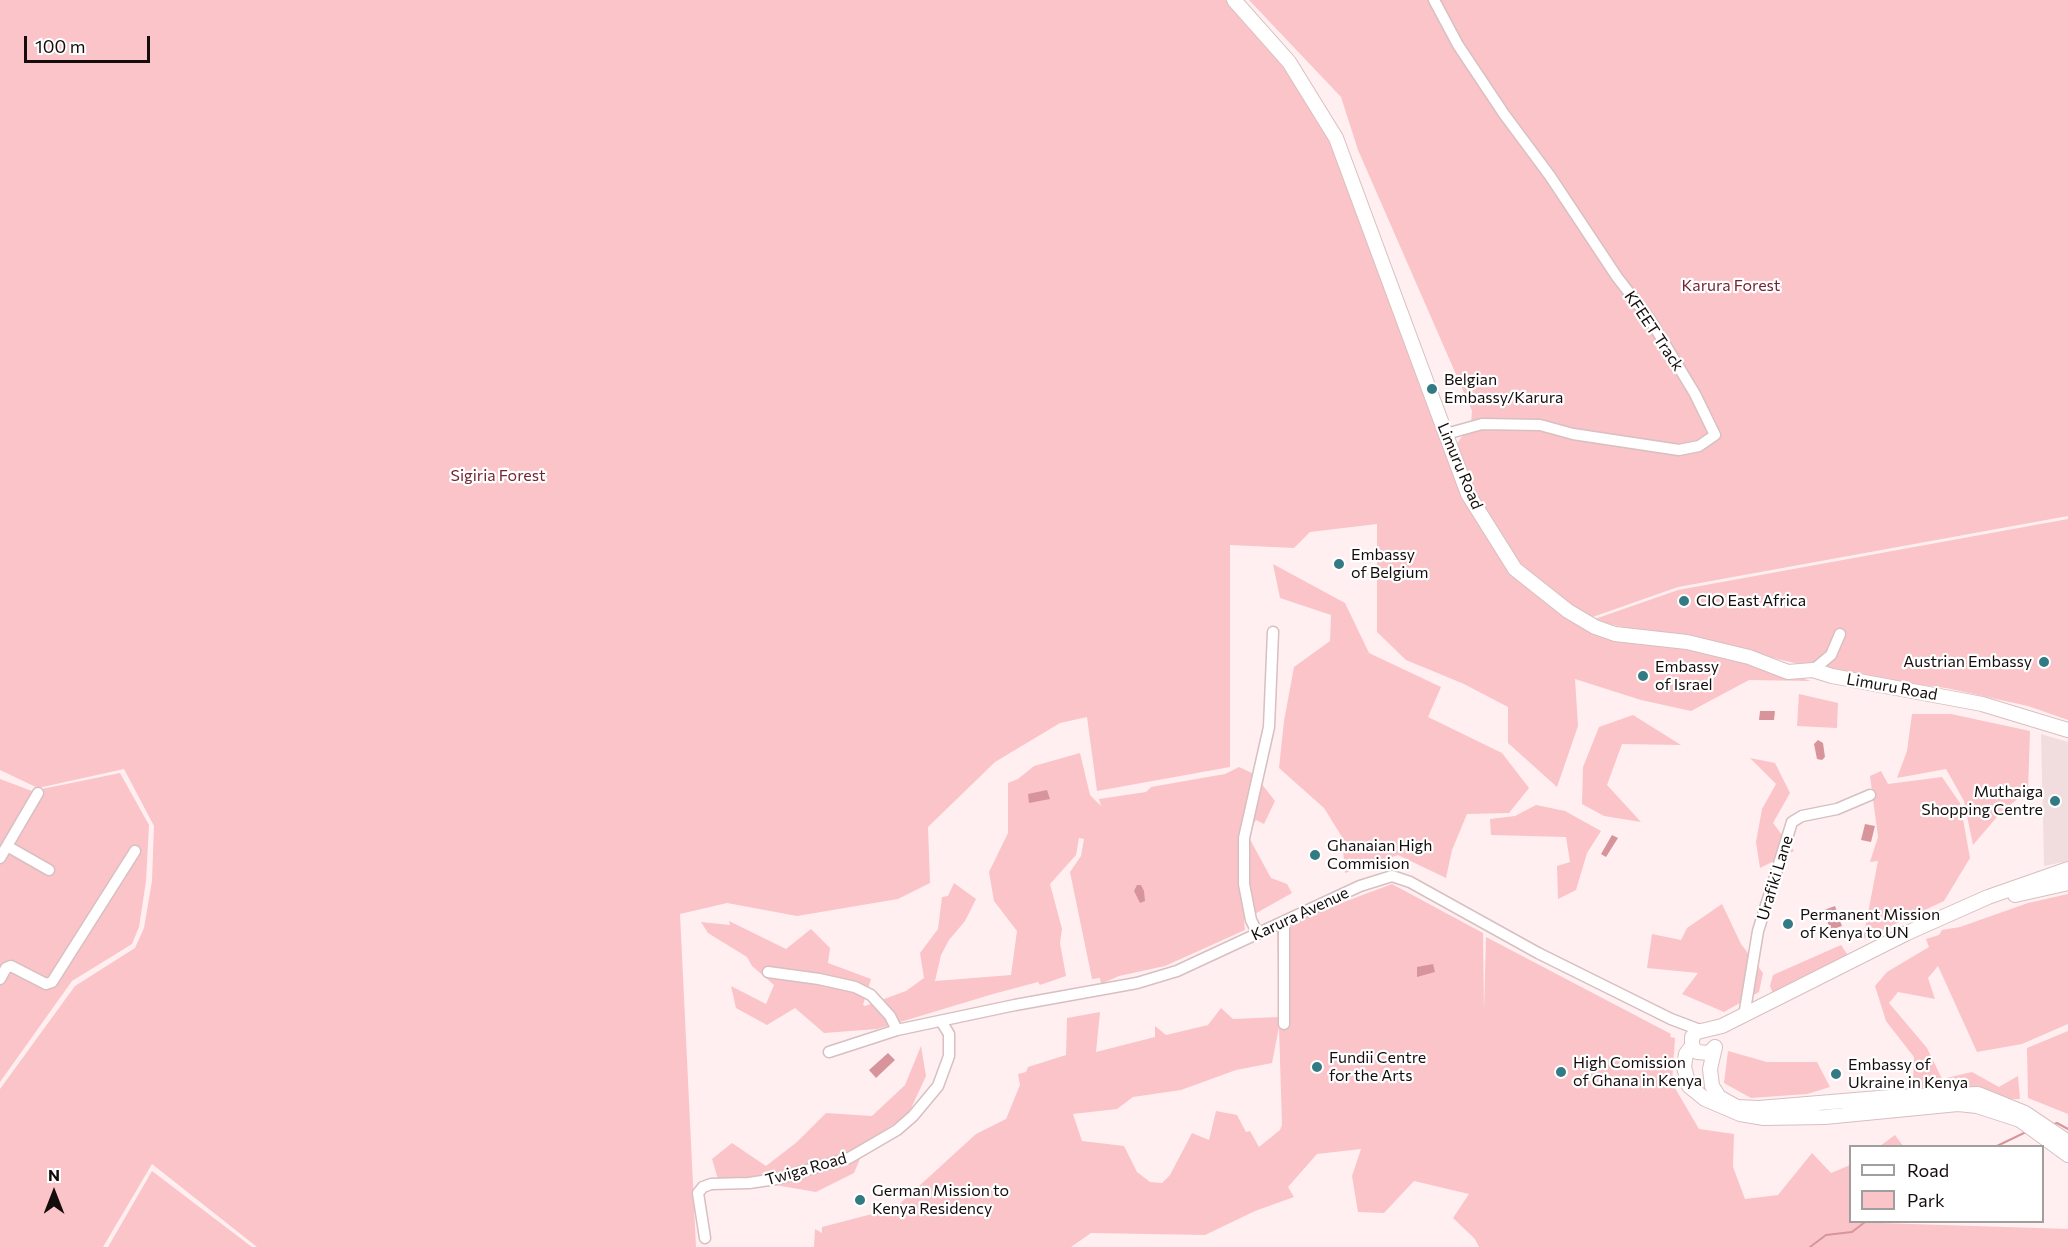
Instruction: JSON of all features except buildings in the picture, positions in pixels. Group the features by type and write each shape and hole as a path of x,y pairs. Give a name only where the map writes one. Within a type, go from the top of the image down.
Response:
{"main road":[{"name":"Limuru Road","path":"1234,0 1289,62 1336,138 1414,356 1468,494 1515,569 1568,611 1595,627 1615,634 1687,642 1749,657 1788,672 1814,670 1842,678 1982,704 2068,730"},
{"path":"2039,1126 2002,1113 1958,1104 1825,1117 1764,1118 1740,1114 1705,1099 1689,1086 1684,1067 1686,1054 1698,1037 1907,933 1988,897 2068,869"},
{"path":"1698,1037 1697,1052 1705,1054 1738,1026 1906,938 1956,915 2007,897 2068,883"},
{"path":"1698,1037 1714,1035 1716,1045 1710,1069 1713,1086 1719,1096 1737,1107 1759,1108 1891,1097 1978,1094 2004,1103 2039,1126 2068,1155"},
{"path":"2052,1137 2068,1142"}],"street":[{"name":"KFEET Track","path":"1434,0 1458,45 1504,114 1550,176 1617,277 1650,321 1695,394 1715,435 1699,446 1679,450 1573,435 1540,425 1482,424 1446,434"},
{"path":"1258,934 1251,920 1244,884 1244,838 1268,738 1273,632"},
{"path":"1814,670 1831,655 1840,634"},
{"path":"0,858 38,793"},
{"name":"Urafiki Lane","path":"1744,1016 1758,931 1792,822 1802,816 1837,809 1870,795"},
{"path":"7,846 49,870"},
{"path":"0,979 6,968 11,966 46,984 52,982 135,851"},
{"name":"Karura Avenue","path":"829,1052 901,1030 1137,983 1177,971 1384,877 1399,877 1538,953 1671,1019 1698,1037"},
{"path":"1284,921 1284,1024"},
{"path":"768,972 855,987 871,995 901,1030"},
{"name":"Twiga Road","path":"705,1238 698,1193 703,1187 711,1184 749,1184 776,1179 849,1158 897,1130 914,1116 938,1086 949,1056 950,1034 941,1021"}],"shaded area":[{"path":"1760,711 1775,711 1774,720 1759,720"},
{"name":"Muthaiga Shopping Centre","path":"2041,734 2068,742 2068,861 2044,866"},
{"path":"1818,740 1823,743 1825,757 1822,760 1817,759 1814,744"},
{"path":"1047,790 1050,799 1029,803 1028,794"},
{"path":"1865,824 1875,826 1871,842 1861,840"},
{"path":"1612,835 1618,838 1606,857 1601,854"},
{"path":"1137,885 1141,885 1144,891 1145,901 1140,903 1134,891"},
{"path":"1835,906 1842,926 1830,930 1824,910"},
{"path":"1433,964 1435,972 1417,977 1417,967"},
{"path":"888,1053 895,1060 876,1078 869,1070"}],"green space":[{"name":"Sigiria Forest","path":"0,0 1231,0 1293,68 1338,139 1340,153 1453,448 1478,508 1515,566 1490,525 1454,448 1471,423 1472,411 1358,150 1341,97 1249,0 2068,0 2068,516 1678,587 1587,619 1549,596 1525,575 1570,615 1638,640 1704,648 1811,681 1749,680 1691,711 1641,700 1575,679 1578,726 1557,787 1508,743 1508,707 1464,684 1406,660 1377,632 1377,524 1310,532 1294,548 1230,545 1230,767 1097,791 1087,717 1060,723 995,762 928,827 930,883 898,899 797,916 727,903 680,914 696,1247 257,1247 152,1164 103,1247 0,1247 0,1089 75,986 135,948 144,928 152,881 154,826 124,769 38,788 0,770"},
{"path":"2068,519 2068,720 2028,706 1946,688 1855,677 1687,638 1644,632 1592,620 1678,590"},
{"path":"1273,564 1345,603 1369,653 1441,687 1428,717 1502,753 1529,788 1509,813 1467,814 1452,850 1446,878 1398,855 1345,873 1342,837 1324,808 1279,768 1284,721 1294,667 1330,641 1331,615 1280,598"},
{"path":"1799,694 1838,703 1837,728 1797,726"},
{"path":"1912,714 1951,714 2030,731 2028,791 2002,811 1973,845 1964,801 1946,769 1897,778 1907,751"},
{"path":"1633,715 1681,745 1622,744 1607,785 1641,822 1604,816 1582,804 1583,767 1599,727"},
{"path":"1080,753 1090,795 1101,806 1099,799 1146,792 1151,787 1225,774 1239,767 1254,774 1275,801 1264,824 1256,820 1247,834 1271,878 1287,884 1292,893 1244,920 1245,930 1165,966 1119,976 1101,984 1100,978 1092,979 1070,872 1081,856 1084,839 1079,838 1076,855 1050,884 1062,929 1060,943 1066,976 1040,985 1038,982 993,994 877,1029 824,1033 795,1008 767,1025 736,1008 731,986 766,1004 774,985 752,966 747,957 708,933 701,922 730,925 729,921 786,949 811,929 830,948 828,963 871,979 863,1005 865,1006 906,991 924,978 920,953 938,929 942,897 948,896 954,883 976,899 965,921 949,940 941,955 935,981 1011,975 1017,931 994,901 989,872 1008,833 1008,783 1018,779 1034,766"},
{"path":"1750,758 1775,763 1790,793 1773,823 1794,851 1760,868 1756,842 1762,809 1776,784"},
{"path":"1881,771 1888,784 1942,777 1960,803 1970,858 1944,901 1863,939 1878,861 1870,862 1878,837 1870,776"},
{"path":"120,773 149,825 146,881 139,927 132,944 72,981 0,1082 0,779 32,791"},
{"path":"1536,805 1565,811 1601,831 1587,853 1576,890 1558,899 1557,866 1570,862 1566,837 1491,835 1490,819 1515,816"},
{"path":"1392,884 1483,933 1484,1011 1486,937 1671,1034 1670,1037 1675,1038 1672,1083 1699,1129 1734,1134 1733,1167 1745,1199 1778,1195 1812,1153 1831,1173 1849,1165 1849,1223 2068,1229 2068,1247 1479,1247 1475,1239 1453,1218 1469,1194 1414,1181 1384,1213 1358,1212 1352,1176 1361,1149 1317,1154 1288,1187 1294,1197 1255,1211 1205,1235 1091,1233 1071,1247 814,1247 815,1229 822,1233 822,1227 895,1208 976,1134 1006,1119 1020,1085 1018,1074 1026,1072 1028,1067 1066,1055 1067,1018 1100,1012 1096,1052 1155,1037 1155,1026 1166,1035 1208,1025 1221,1008 1233,1019 1279,1017 1277,927","holes":["1279,1027 1282,1125 1280,1130 1259,1147 1250,1131 1246,1132 1237,1115 1216,1111 1209,1140 1192,1133 1170,1175 1162,1183 1150,1182 1137,1172 1124,1146 1082,1141 1073,1114 1117,1109 1133,1097 1181,1090 1236,1070 1272,1063"]},
{"path":"2068,894 2068,1024 2022,1044 1977,1052 1938,966 1928,978 1935,999 1898,992 1889,1003 1927,1048 1942,1079 1972,1072 1999,1087 2018,1076 2020,1099 1941,1100 1913,1083 1914,1057 1886,1021 1875,986 1887,972 1929,947 1926,939 1939,935 1942,930 1960,927 2028,903"},
{"path":"1722,904 1741,944 1763,973 1759,992 1724,1012 1682,994 1698,973 1647,968 1652,934 1681,940 1687,928"},
{"path":"1841,945 1849,957 1812,973 1773,994 1770,986 1773,975"},
{"path":"2068,1031 2068,1114 2028,1098 2027,1048"},
{"path":"921,1046 926,1076 908,1115 867,1142 854,1173 816,1192 775,1185 720,1186 712,1159 732,1143 766,1166 797,1142 826,1113 872,1116 905,1085"},
{"path":"1728,1051 1767,1062 1817,1062 1830,1087 1807,1094 1751,1098 1724,1083"},
{"path":"1895,1135 1902,1145 1881,1145"},
{"path":"152,1171 252,1247 108,1247"}],"waterway":[{"path":"2052,1125 2057,1123 2068,1129"},
{"path":"1999,1145 2026,1132"},
{"path":"1810,1247 1826,1235 1852,1232 1864,1223"}],"place":[{"name":"Belgian Embassy/Karura","path":"1432,389"},
{"name":"Embassy of Belgium","path":"1339,564"},
{"name":"CIO East Africa","path":"1684,601"},
{"name":"Austrian Embassy","path":"2044,662"},
{"name":"Embassy of Israel","path":"1643,676"},
{"name":"Muthaiga Shopping Centre","path":"2055,801"},
{"name":"Ghanaian High Commision","path":"1315,855"},
{"name":"Permanent Mission of Kenya to UN","path":"1788,924"},
{"name":"Fundii Centre for the Arts","path":"1317,1067"},
{"name":"High Comission of Ghana in Kenya","path":"1561,1072"},
{"name":"Embassy of Ukraine in Kenya","path":"1836,1074"},
{"name":"German Mission to Kenya Residency","path":"860,1200"}],"park label":[{"name":"Karura Forest","path":"1731,286"}]}
